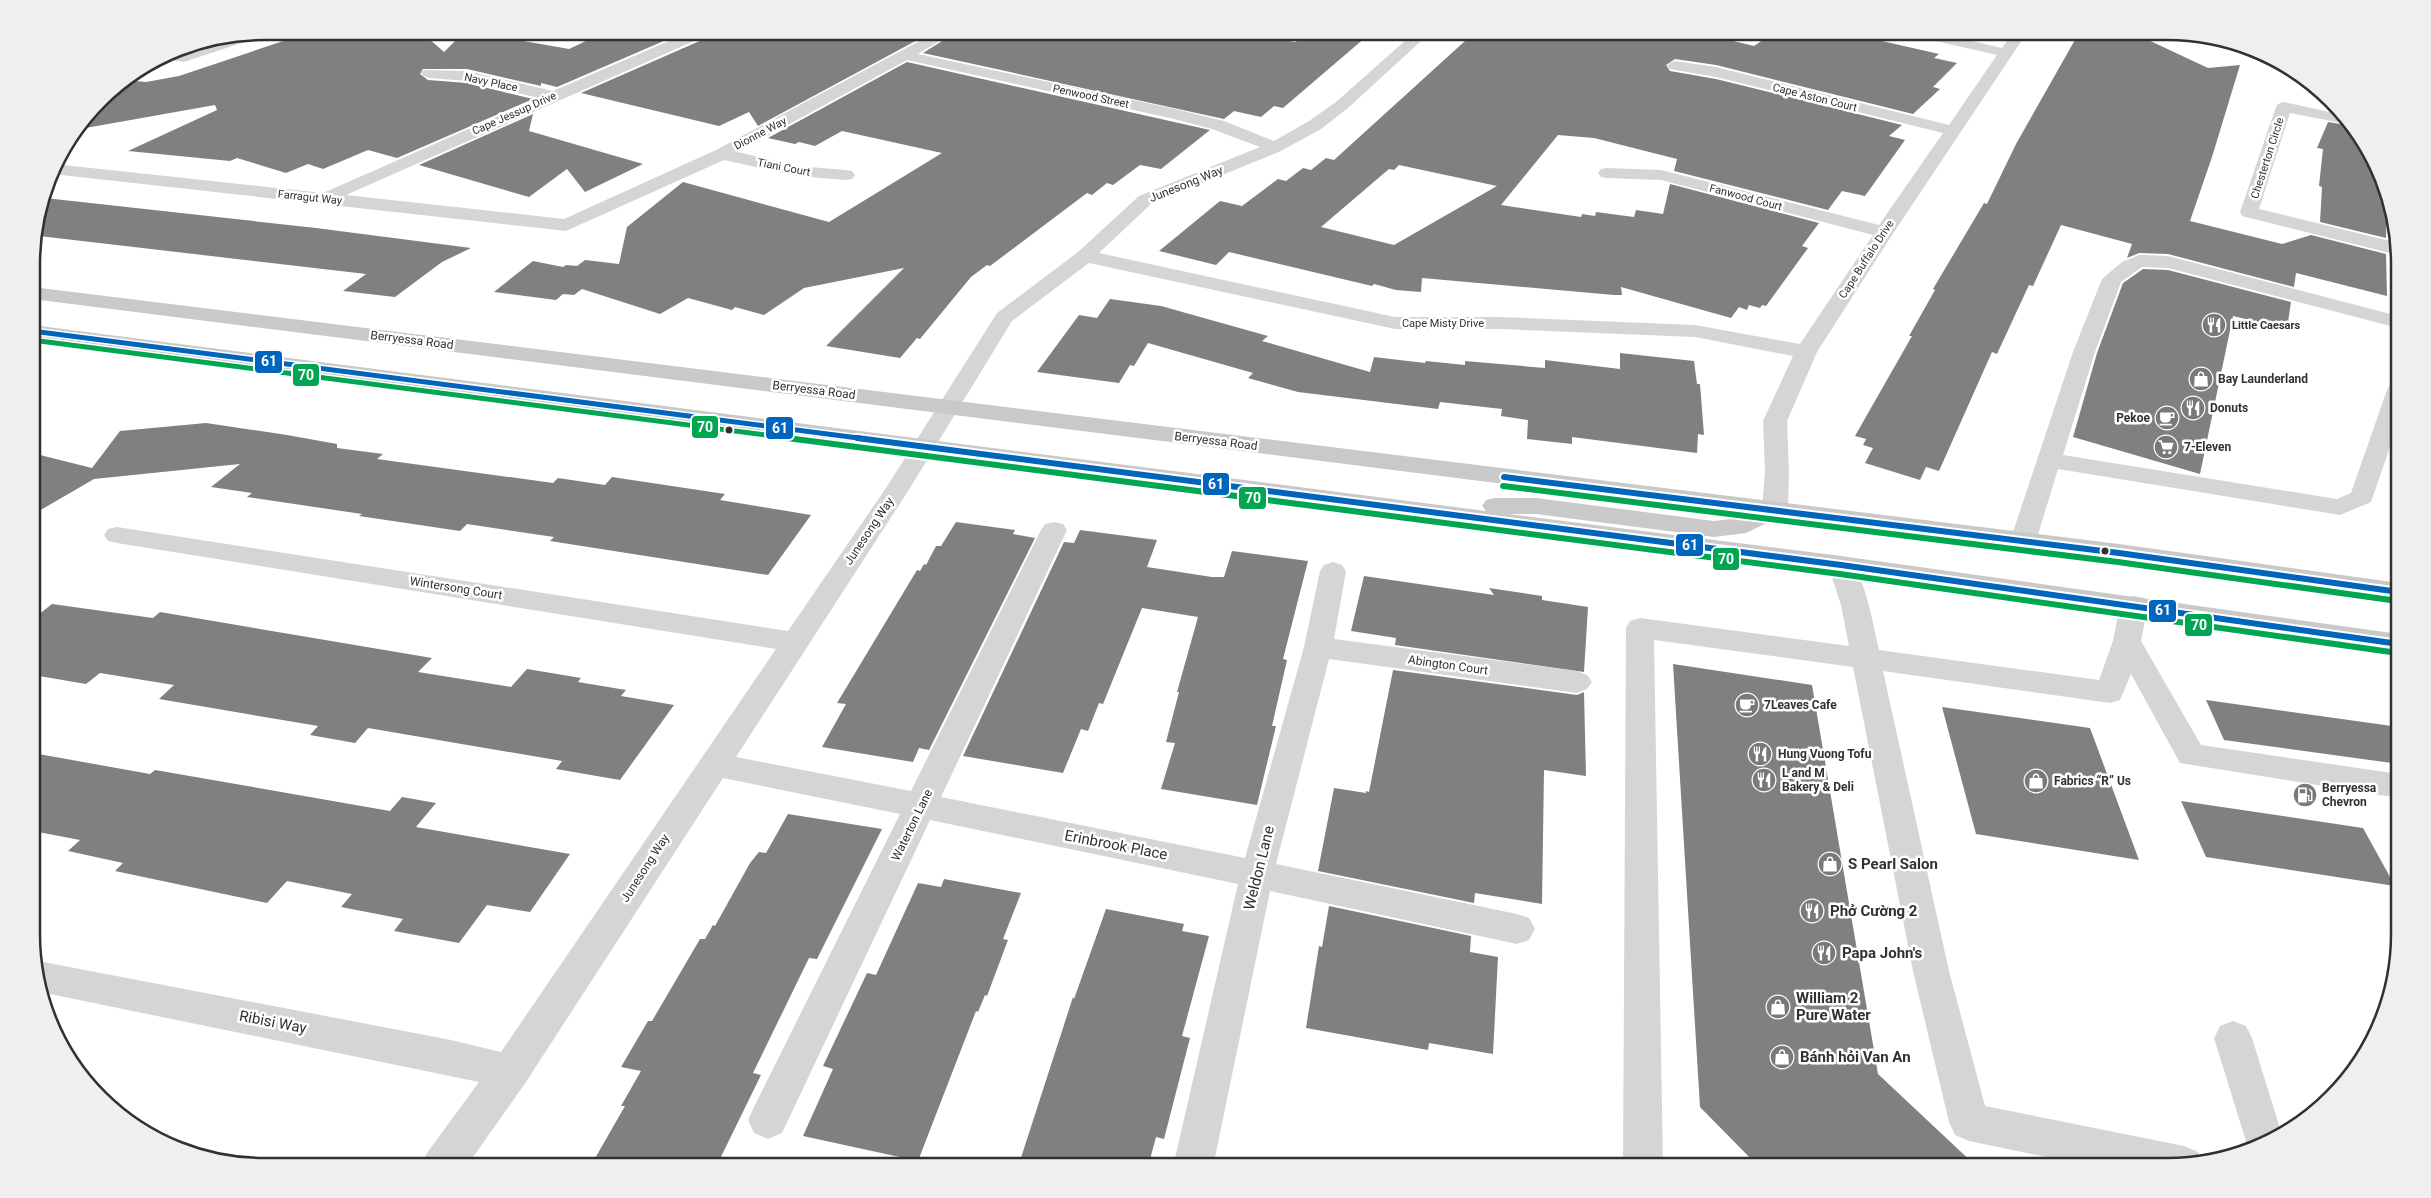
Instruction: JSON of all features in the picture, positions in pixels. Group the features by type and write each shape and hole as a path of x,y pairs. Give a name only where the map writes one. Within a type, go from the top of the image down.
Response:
{"main road":[{"name":"Berryessa Road","path":"40,294 2023,541 2391,591"},
{"path":"40,332 1841,565 2317,630 2391,643"},
{"path":"1434,512 1506,505 1536,506 1714,528 1737,527 1775,510"},
{"path":"2330,581 2391,577"},
{"path":"2317,630 2391,662"}],"street":[{"name":"Cape Jessup Drive","path":"325,199 350,186 552,96 684,40"},
{"name":"Dionne Way","path":"566,225 722,154 932,40"},
{"name":"Junesong Way","path":"448,1158 510,1072 796,642 924,445 1004,317 1085,256 1145,200 1275,147 1316,125 1342,105 1415,40"},
{"path":"1949,40 2006,53"},
{"name":"Cape Buffalo Drive","path":"1775,510 1777,472 1775,420 1806,352 1884,232 2015,40"},
{"path":"179,57 184,57 227,43"},
{"name":"Penwood Street","path":"904,55 1175,114 1218,126 1275,147"},
{"name":"Cape Aston Court","path":"1676,66 1716,72 1954,131"},
{"name":"Navy Place","path":"429,73 467,76 552,96"},
{"name":"Chesterton Circle","path":"2338,119 2284,107 2250,212 2391,247"},
{"name":"Tiani Court","path":"722,154 797,171 846,175"},
{"name":"Farragut Way","path":"61,170 566,225"},
{"name":"Fanwood Court","path":"1607,173 1661,175 1884,232"},
{"name":"Cape Misty Drive","path":"1085,256 1396,323 1500,323 1695,330 1806,352"},
{"path":"2023,541 2084,352 2112,279 2129,266 2139,261 2168,262 2391,320"},
{"path":"2048,460 2180,483 2340,507 2362,497 2391,411"},
{"name":"Waterton Lane","path":"768,1120 922,806 1054,530"},
{"name":"Wintersong Court","path":"117,535 796,642"},
{"path":"1841,565 1855,605 1912,871 1931,971 1969,1122 2145,1158"},
{"name":"Weldon Lane","path":"1194,1158 1256,874 1318,648 1333,571"},
{"path":"1643,1158 1640,628 2110,692 2127,641 2134,605"},
{"path":"2127,641 2191,755 2391,785"},
{"name":"Abington Court","path":"1318,648 1577,682"},
{"name":"Erinbrook Place","path":"714,764 1256,874 1516,930"},
{"name":"Ribisi Way","path":"44,977 441,1056 510,1072"},
{"path":"2233,1038 2263,1136"}],"building":[{"path":"286,40 430,40 444,52 456,40 518,40 569,49 588,40 666,40 557,87 541,83 541,86 467,69 423,69 420,74 428,80 467,83 533,99 397,158 368,150 323,169 308,164 286,173 237,158 230,161 128,151 217,110 215,105 85,128 105,105 135,81 146,82 179,76"},
{"path":"702,40 917,40 758,126 749,112 719,126 581,93"},
{"path":"944,40 1284,40 1295,42 1298,40 1362,40 1283,108 1274,106 1261,117 1234,111 1224,119 923,53"},
{"path":"1466,40 1729,40 1754,46 1763,40 1878,40 1939,54 1934,58 1957,63 1933,87 1940,89 1913,114 1716,65 1675,59 1666,65 1670,71 1716,79 1902,125 1889,136 1905,140 1865,196 1842,191 1828,210 1674,171 1677,159 1594,138 1558,135 1501,205 1581,217 1582,214 1595,216 1596,212 1634,217 1636,210 1663,214 1670,184 1819,223 1802,246 1808,248 1766,306 1762,305 1760,308 1749,305 1747,310 1739,307 1731,318 1621,287 1622,295 1614,295 1422,278 1421,292 1396,290 1374,284 1372,286 1229,252 1216,265 1159,251 1220,201 1242,206 1278,179 1286,181 1303,168 1311,170 1326,158 1334,160","holes":["1399,165 1497,186 1394,245 1321,227 1389,169 1394,170"]},
{"path":"2075,40 2148,40 2208,68 2240,65 2190,221 2282,244 2311,235 2386,254 2387,296 2296,273 2294,287 2168,254 2139,253 2127,258 2132,244 2061,225 2033,286 2029,285 1997,354 1992,352 1939,471 1926,467 1920,480 1865,463 1873,448 1863,445 1866,439 1855,436 1912,336 1909,336 1935,290 1933,289 1984,203 1987,204 2016,144"},
{"path":"907,62 1210,130 1161,169 1140,165 1113,185 1107,183 1092,195 1087,193 990,266 987,265 971,277 920,339 917,338 900,358 826,346 904,268 804,288 764,315 735,307 732,310 688,298 660,314 582,289 574,295 563,294 556,300 494,292 533,261 563,267 566,265 577,266 585,260 619,264 627,227 683,182 829,222 942,153 842,131 815,146 768,138"},
{"path":"533,114 529,131 643,164 585,192 567,169 529,197 419,165"},
{"path":"2328,122 2343,124 2361,152 2374,178 2387,219 2386,238 2320,222 2322,187 2319,186 2323,149 2317,148"},
{"path":"50,199 316,228 471,248 442,262 395,297 343,291 366,274 42,236 44,220"},
{"path":"2143,269 2168,270 2291,302 2287,329 2233,316 2200,474 2073,437 2097,353 2123,283"},
{"path":"1110,299 1161,306 1268,336 1262,341 1370,372 1374,357 1425,363 1426,361 1465,365 1465,361 1545,368 1545,360 1620,369 1620,353 1694,361 1697,384 1700,384 1704,435 1698,434 1697,453 1572,437 1572,444 1527,439 1528,420 1501,416 1502,409 1440,402 1438,409 1298,392 1248,378 1253,373 1148,343 1134,366 1130,365 1119,383 1037,372 1079,315 1097,318"},
{"path":"206,423 287,435 337,444 337,448 383,454 377,459 553,483 558,478 605,485 612,477 725,494 720,500 811,515 768,575 550,541 554,537 467,524 460,531 359,516 362,514 247,497 252,493 211,487 240,464 94,479 40,510 40,455 92,468 120,431"},
{"path":"956,522 1015,530 1013,534 1035,538 929,750 919,748 913,762 822,747 846,704 837,703 917,570 920,571 924,564 926,565 936,546 941,546"},
{"path":"1080,530 1157,540 1147,567 1212,577 1224,577 1232,551 1308,561 1283,659 1287,660 1272,726 1276,726 1257,805 1161,789 1175,743 1166,742 1179,692 1177,692 1198,617 1142,608 1103,704 1099,703 1088,731 1081,729 1063,773 963,756 1064,542 1074,543"},
{"path":"1364,576 1494,595 1489,588 1542,596 1542,600 1588,607 1584,672 1395,645 1396,638 1351,631"},
{"path":"52,604 153,618 160,612 432,658 418,672 511,687 527,669 581,678 578,682 626,690 621,696 674,705 620,780 556,769 562,761 368,728 355,743 310,735 318,726 159,699 174,685 100,673 86,684 40,676 40,613"},
{"path":"1673,664 1812,685 1878,1074 1967,1158 1750,1158 1700,1107"},
{"path":"1393,670 1577,695 1584,692 1586,776 1544,770 1542,904 1475,893 1474,903 1318,871 1334,788 1369,792"},
{"path":"2206,700 2391,726 2391,763 2224,740"},
{"name":"Fabrics “R” Us","path":"1942,707 2090,728 2139,860 1976,834"},
{"path":"40,754 150,774 155,770 390,811 402,797 436,803 416,827 570,854 530,912 487,905 459,943 394,931 403,919 341,907 352,894 287,881 267,903 115,871 123,863 68,851 80,840 40,832"},
{"path":"2181,801 2363,828 2391,879 2391,885 2206,857"},
{"path":"788,814 882,829 817,959 809,958 753,1073 761,1075 720,1158 595,1158 625,1106 621,1106 641,1071 621,1067 648,1021 652,1021 700,939 705,939 713,925 715,926 750,863 759,852 766,853"},
{"path":"944,879 1021,893 1003,939 1008,940 987,996 985,995 978,1012 976,1011 919,1158 904,1158 803,1136 833,1069 823,1066 867,973 876,975 918,883 941,887"},
{"path":"1329,906 1471,936 1470,952 1498,957 1493,1054 1429,1043 1428,1050 1306,1028 1319,946 1322,947"},
{"path":"1106,909 1184,924 1182,931 1209,936 1182,1036 1190,1038 1164,1139 1156,1137 1150,1158 1021,1158 1073,997 1074,999"}],"transit line":[{"name":"61","path":"40,332 1841,565 2391,643"},
{"name":"70","path":"40,341 1840,574 2391,652"},
{"name":"61","path":"1504,477 2119,553 2391,591"},
{"name":"70","path":"1503,486 2118,562 2391,600"}],"place":[{"name":"Little Caesars","path":"2214,325"},
{"name":"Bay Launderland","path":"2201,379"},
{"name":"Donuts","path":"2193,408"},
{"name":"Pekoe","path":"2167,418"},
{"name":"7-Eleven","path":"2166,447"},
{"name":"7Leaves Cafe","path":"1747,705"},
{"name":"Hung Vuong Tofu","path":"1760,754"},
{"name":"L and M Bakery & Deli","path":"1764,780"},
{"name":"Fabrics “R” Us","path":"2036,781"},
{"name":"Berryessa Chevron","path":"2305,795"},
{"name":"S Pearl Salon","path":"1830,864"},
{"name":"Phở Cường 2","path":"1812,911"},
{"name":"Papa John's","path":"1824,953"},
{"name":"William 2 Pure Water","path":"1778,1007"},
{"name":"Bánh hỏi Van An","path":"1782,1057"}]}
